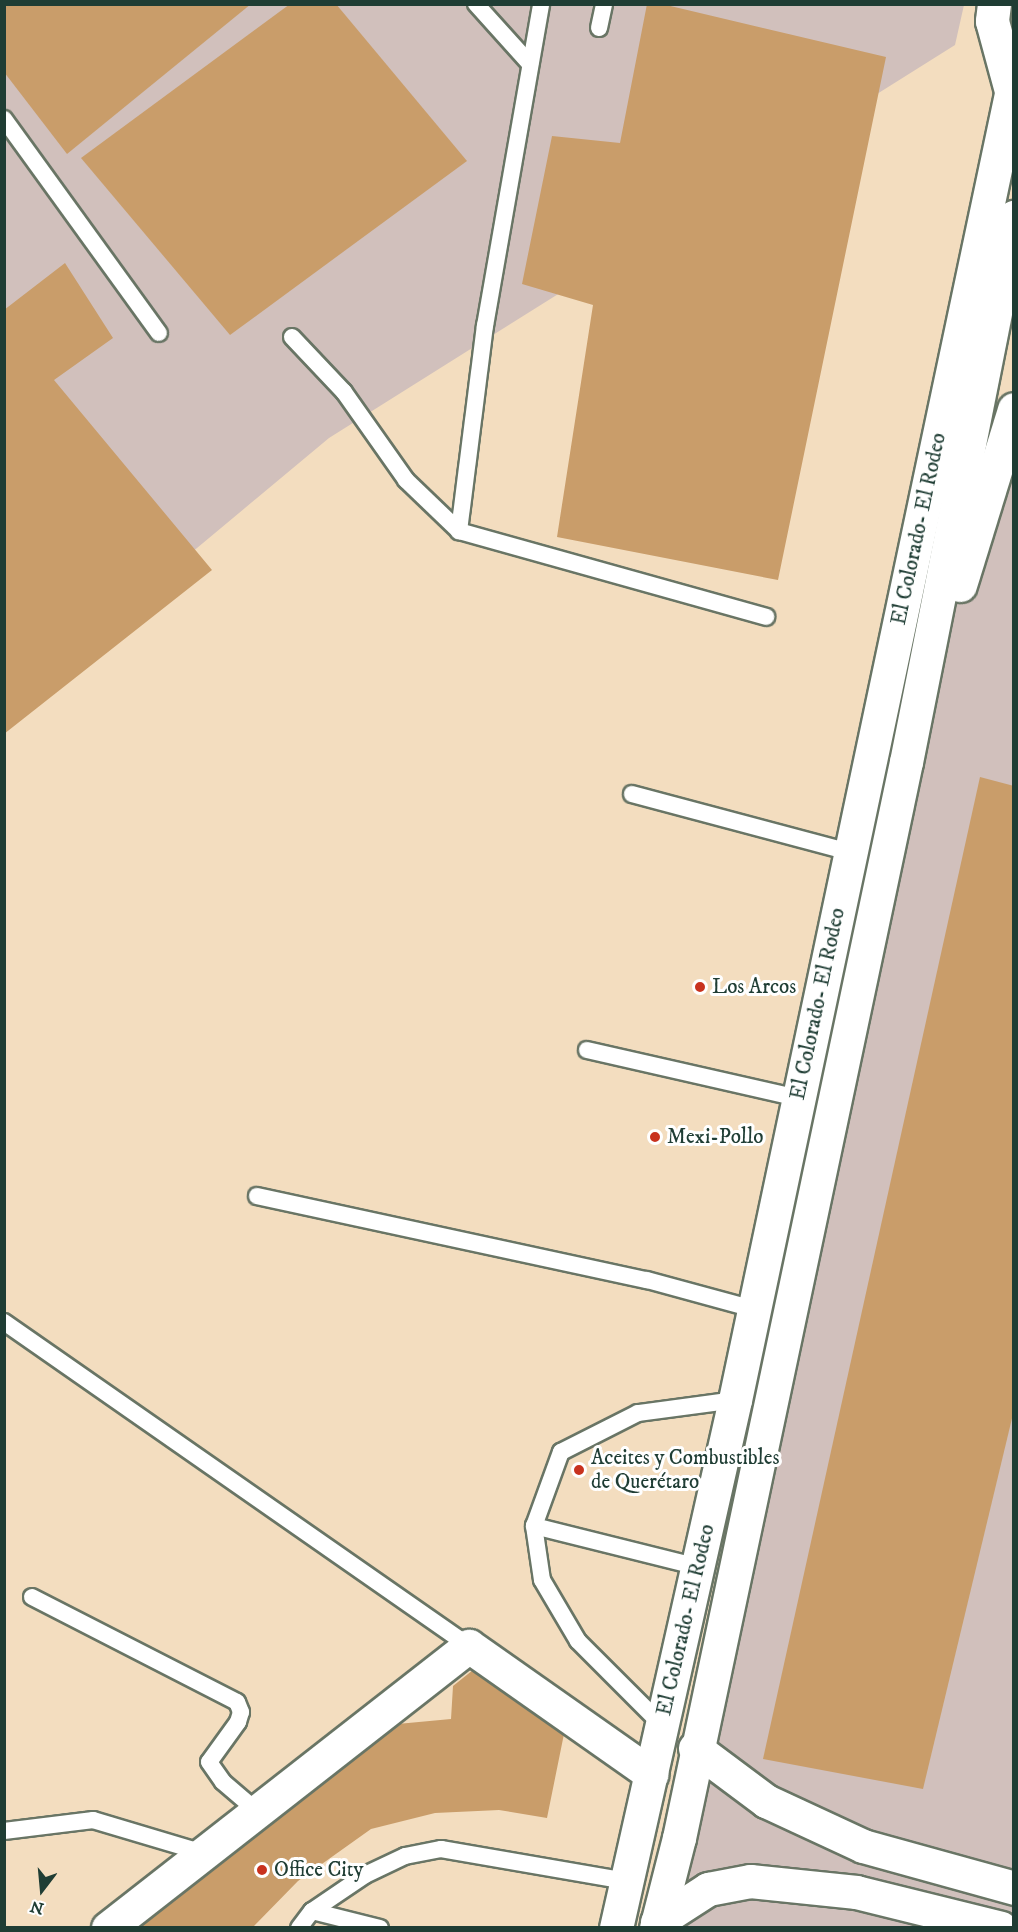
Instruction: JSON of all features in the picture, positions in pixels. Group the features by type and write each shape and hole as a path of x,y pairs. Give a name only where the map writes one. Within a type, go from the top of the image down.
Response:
{"main road":[{"path":"994,4 992,21 1012,85"},
{"name":"El Colorado- El Rodeo","path":"616,1928 735,1400 1012,85"},
{"name":"El Colorado- El Rodeo","path":"656,1925 679,1838 695,1748 906,762 1014,217"},
{"path":"906,762 1014,409"},
{"path":"108,1928 469,1646 651,1774"},
{"path":"695,1748 766,1800 863,1846 1014,1888"},
{"path":"656,1925 708,1889 750,1881 856,1892 1001,1928"}],"lane":[{"path":"476,4 530,64"},
{"path":"459,531 484,326 542,4"},
{"path":"599,28 604,4"},
{"path":"4,119 159,333"},
{"path":"292,337 344,392 406,480 459,531 766,617"},
{"path":"632,794 850,852"},
{"path":"587,1050 799,1098"},
{"path":"257,1196 647,1280 754,1309"},
{"path":"4,1322 469,1646"},
{"path":"662,1725 578,1641 542,1580 534,1526 561,1452 638,1413 735,1400"},
{"path":"534,1526 698,1567"},
{"path":"32,1597 237,1702 241,1712 238,1722 211,1756 210,1768 257,1811"},
{"path":"4,1831 93,1820 204,1853"},
{"path":"299,1928 312,1911 365,1875 405,1856 441,1849 626,1881"},
{"path":"312,1911 380,1928"}],"shaded area":[{"path":"5,5 964,5 955,45 329,438 5,708"},
{"path":"1013,412 1013,1927 656,1928 906,762"}],"building":[{"path":"4,4 251,4 67,154 4,72"},
{"path":"290,4 336,4 467,161 230,335 81,158"},
{"path":"647,4 662,4 886,57 778,580 557,537 593,305 522,284 552,136 620,143"},
{"path":"65,263 113,338 54,380 212,570 4,734 4,310"},
{"path":"980,777 1014,786 1014,1410 923,1789 763,1759"},
{"path":"473,1670 565,1729 547,1818 499,1810 435,1813 371,1829 298,1881 252,1928 130,1928 376,1726 451,1719 453,1686"}],"place":[{"name":"Los Arcos","path":"700,987"},
{"name":"Mexi-Pollo","path":"655,1137"},
{"name":"Aceites y Combustibles de Querétaro","path":"579,1470"},
{"name":"Office City","path":"262,1870"}]}
